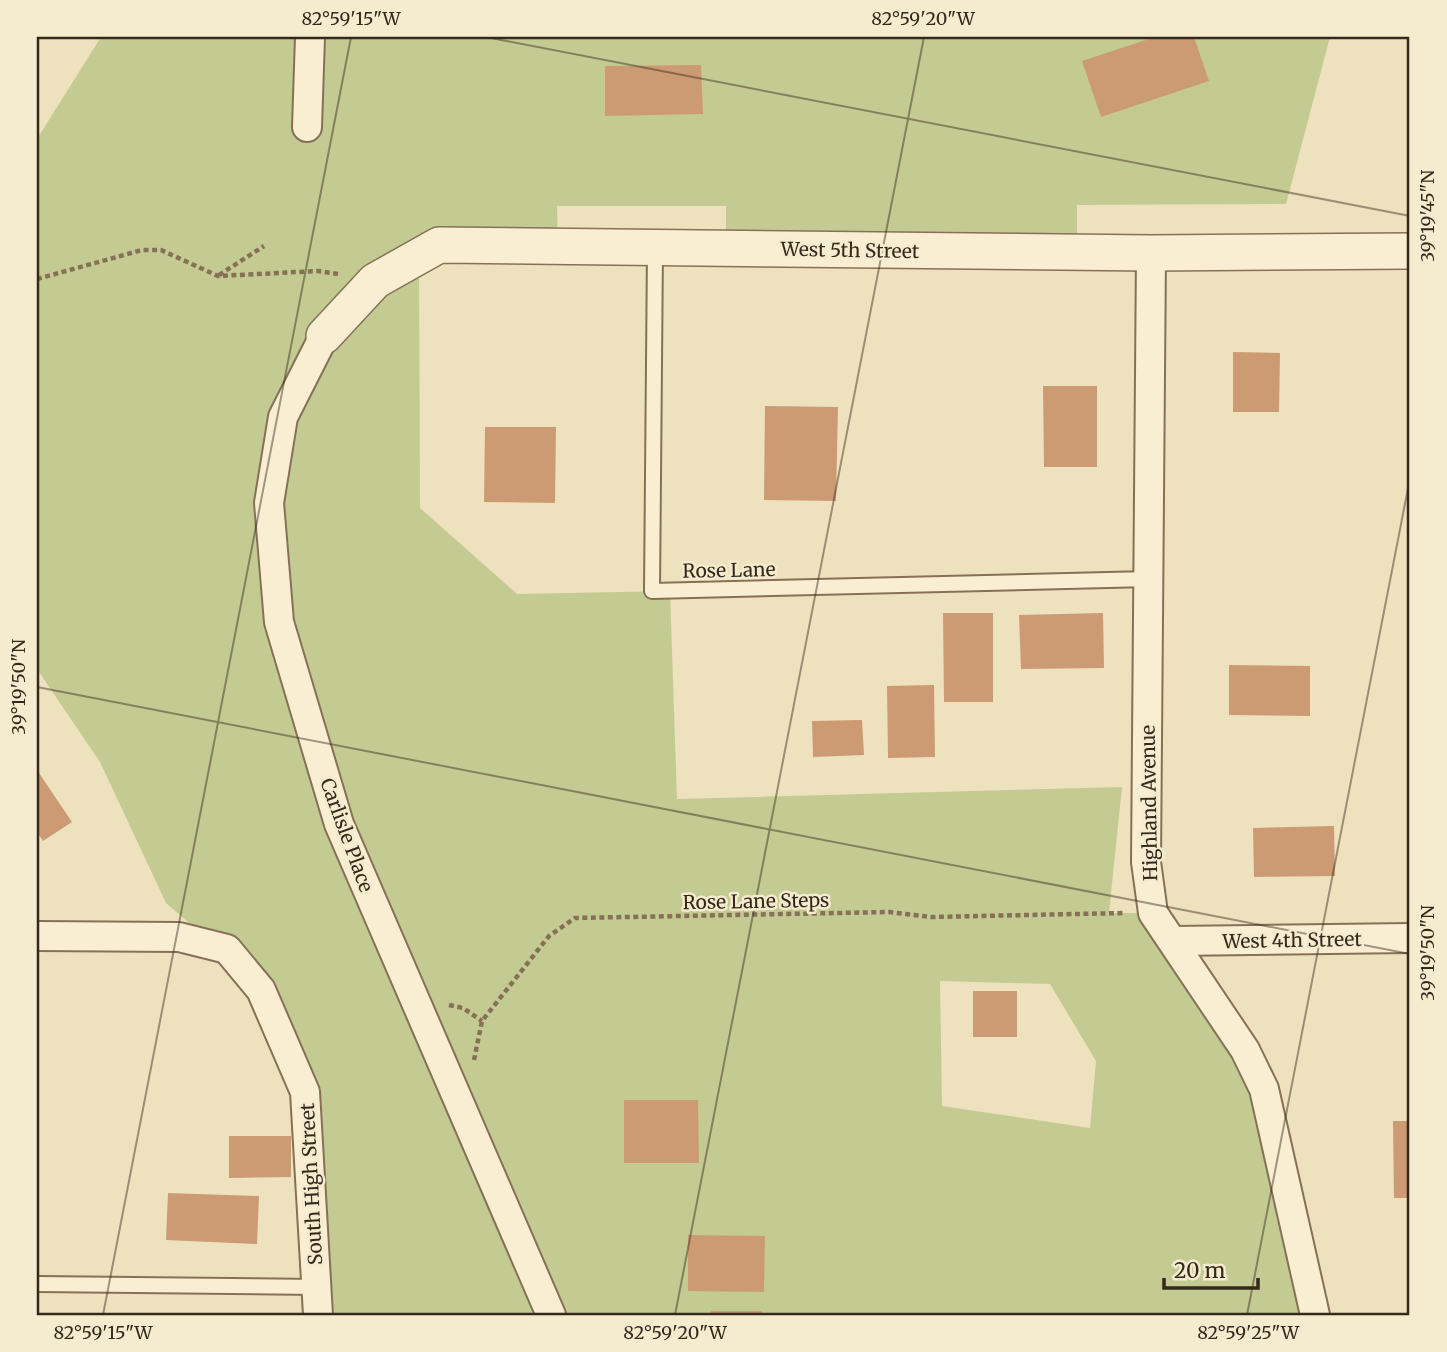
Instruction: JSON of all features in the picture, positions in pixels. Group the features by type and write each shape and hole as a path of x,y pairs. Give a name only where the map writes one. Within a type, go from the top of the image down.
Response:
{"street":[{"path":"307,127 310,37"},
{"name":"West 5th Street","path":"324,336 375,281 439,246 1151,253 1410,251"},
{"name":"Highland Avenue","path":"1151,253 1146,862 1153,913 1245,1050 1264,1089 1315,1315"},
{"name":"Carlisle Place","path":"324,336 283,417 269,503 279,622 339,824 551,1315"},
{"name":"South High Street","path":"37,936 179,937 227,949 261,990 305,1092 318,1315"},
{"name":"West 4th Street","path":"1174,941 1410,938"}],"lane":[{"name":"Rose Lane","path":"655,249 652,591 1149,579"},
{"path":"37,1284 317,1287"}],"path":[{"path":"218,276 264,246"},
{"path":"37,279 142,250 160,250 218,276 318,271 375,281"},
{"name":"Rose Lane Steps","path":"453,1089 474,1059 482,1021 549,936 575,918 889,912 931,917 1153,913"}],"green space":[{"path":"101,37 1330,37 1286,204 1077,205 1077,252 726,249 726,206 557,206 558,249 419,257 420,508 517,594 670,591 677,799 1122,787 1109,913 1153,913 1245,1050 1315,1315 318,1315 305,1092 248,974 166,903 100,762 37,669 37,139","holes":["940,981 1050,984 1096,1061 1090,1128 942,1106"]}],"building":[{"path":"1155,37 1194,37 1209,81 1101,117 1082,61"},
{"path":"701,65 703,114 605,116 605,66"},
{"path":"1233,352 1280,353 1279,412 1233,412"},
{"path":"1043,386 1097,386 1097,467 1044,467"},
{"path":"765,406 838,407 836,501 764,500"},
{"path":"485,427 556,427 555,503 484,502"},
{"path":"943,613 993,613 993,702 944,702"},
{"path":"1103,613 1104,668 1021,669 1019,615"},
{"path":"1229,665 1310,666 1310,716 1229,715"},
{"path":"934,685 935,757 888,758 887,686"},
{"path":"862,720 864,755 813,757 812,721"},
{"path":"37,770 72,822 43,841 37,832"},
{"path":"1334,826 1335,876 1254,877 1253,828"},
{"path":"973,991 1017,991 1017,1037 973,1037"},
{"path":"624,1100 698,1100 699,1163 624,1163"},
{"path":"1393,1121 1410,1121 1410,1198 1394,1198"},
{"path":"229,1136 291,1136 291,1177 229,1178"},
{"path":"168,1193 259,1196 257,1244 166,1240"},
{"path":"688,1235 765,1236 764,1292 688,1291"},
{"path":"711,1311 762,1311 762,1315 711,1315"}]}
